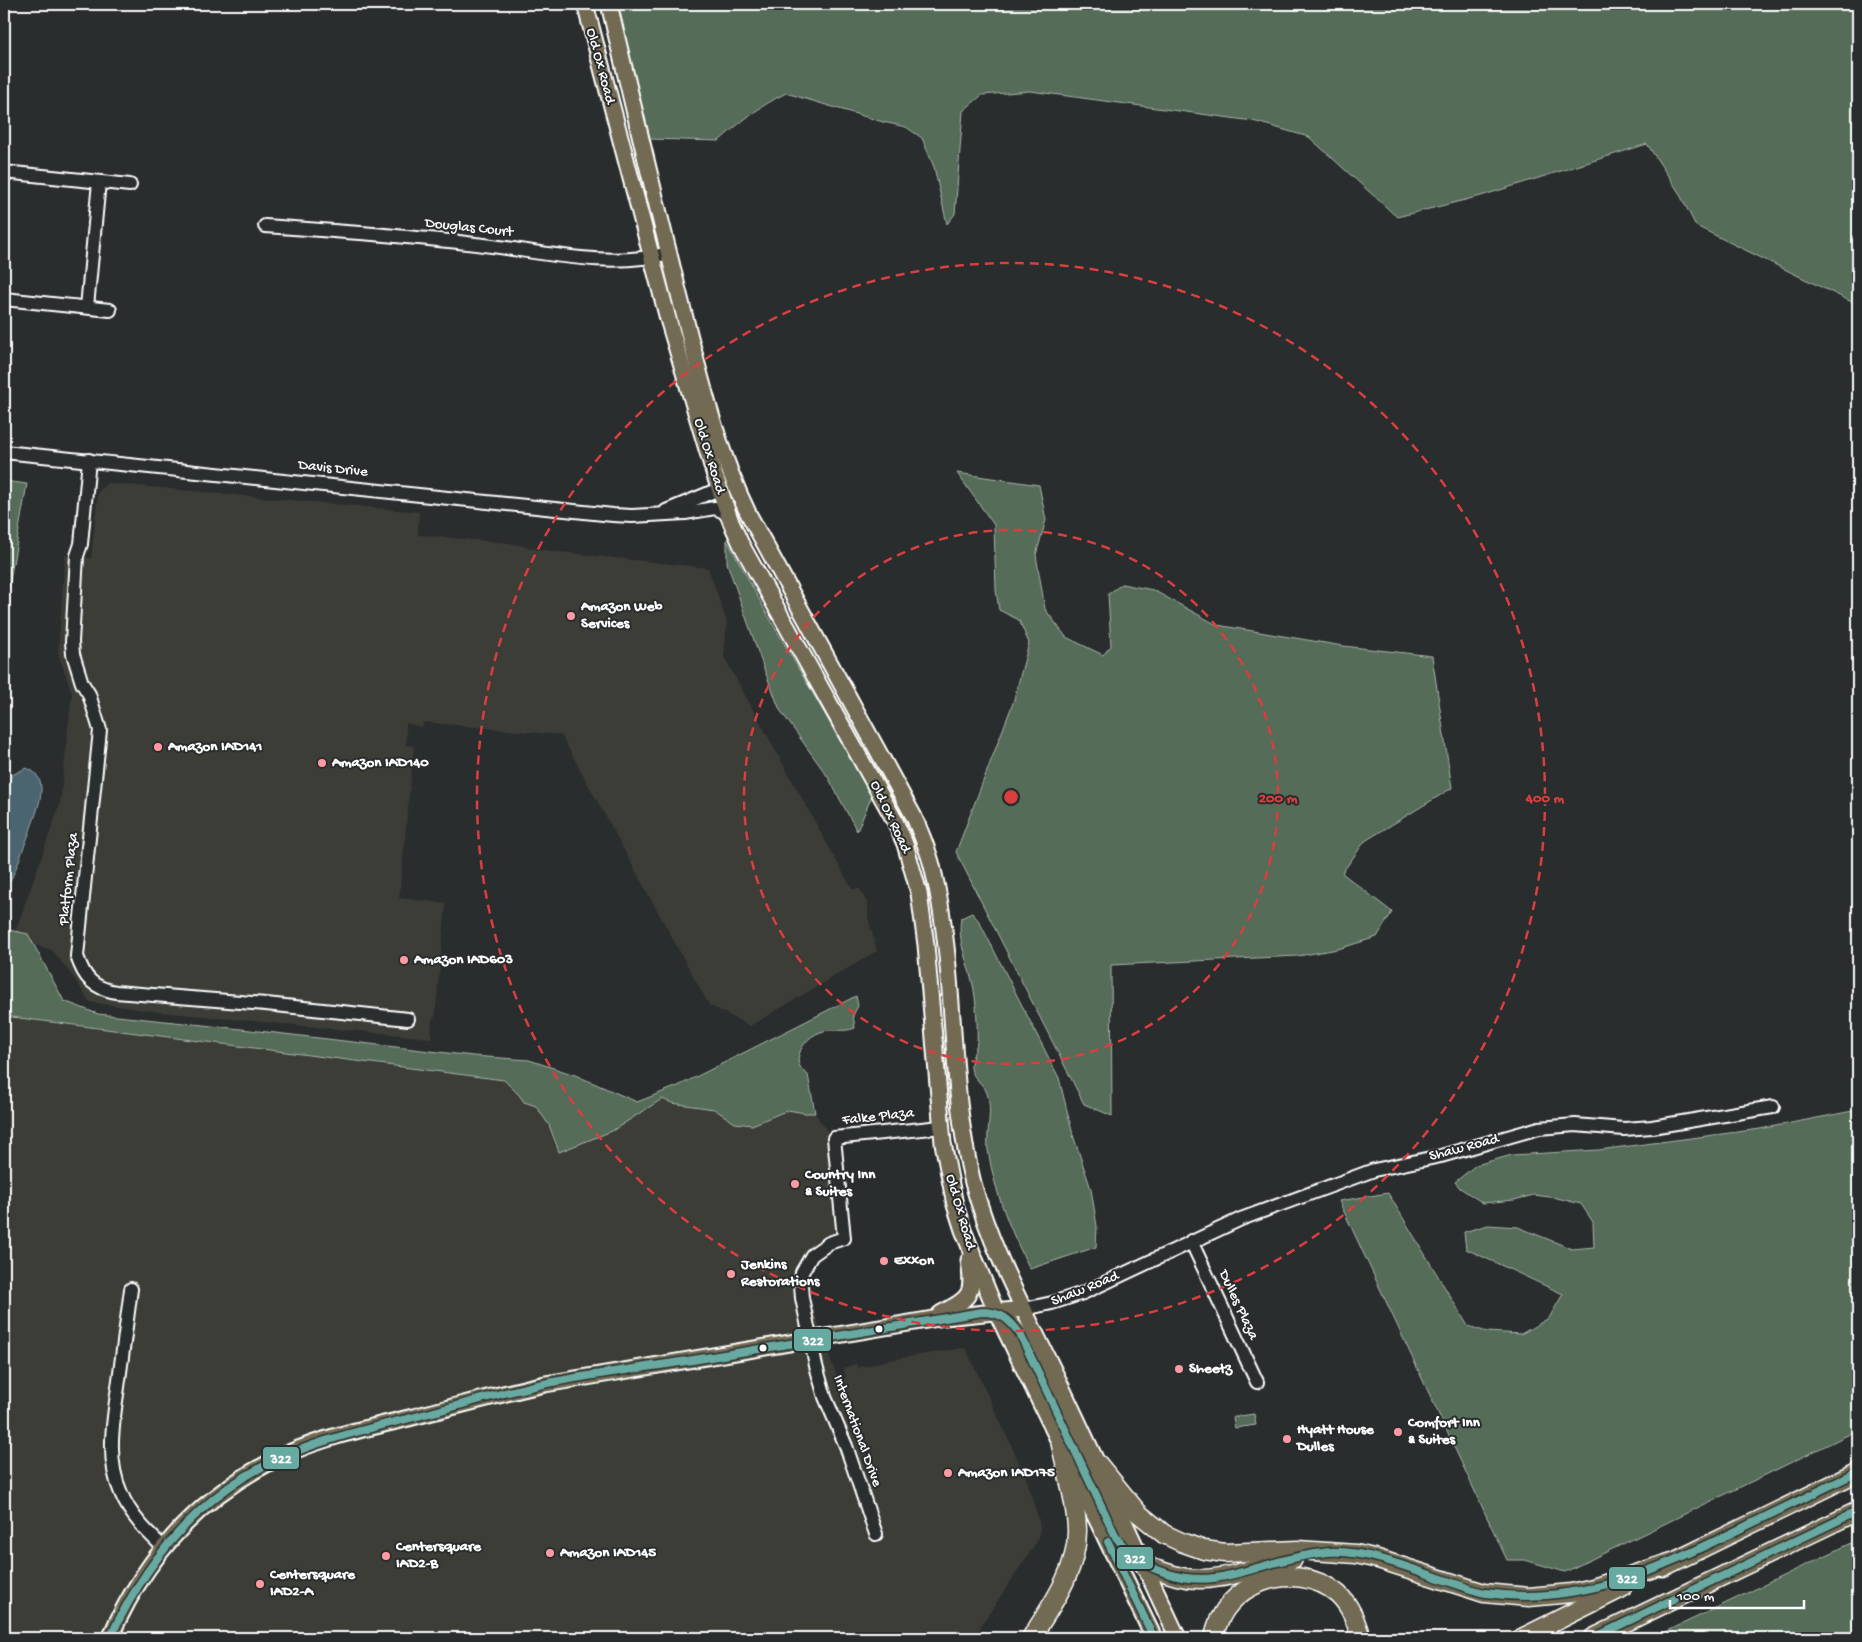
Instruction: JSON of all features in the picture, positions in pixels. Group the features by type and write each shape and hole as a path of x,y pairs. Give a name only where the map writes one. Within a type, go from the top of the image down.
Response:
{"highway":[{"path":"1030,1638 1057,1598 1070,1566 1076,1544 1077,1529 1072,1496 1061,1446"},
{"path":"1098,1464 1138,1513 1164,1534 1204,1550 1225,1553 1298,1550 1356,1554 1378,1559 1484,1593 1528,1597 1571,1594 1672,1562"},
{"path":"1522,1638 1672,1562 1858,1472"},
{"path":"1593,1638 1858,1511"},
{"path":"1145,1566 1177,1577 1200,1580 1227,1577 1276,1562 1330,1552"},
{"path":"1214,1638 1223,1614 1243,1591 1279,1576 1302,1577 1318,1582 1338,1594 1349,1607 1361,1638"},
{"path":"1604,1638 1647,1613"}],"main road":[{"name":"Old Ox Road","path":"584,4 651,258 730,520 884,799 905,844 917,886 923,919 941,1127 953,1198 966,1239 996,1311 1154,1638"},
{"name":"Old Ox Road","path":"609,4 669,253 718,440 730,474 744,505 909,808 926,847 939,897 946,943 961,1120 973,1183 990,1234 1178,1638"},
{"path":"719,488 734,494 744,505"},
{"path":"930,1320 962,1302 969,1294 971,1279 966,1239"},
{"name":"Shaw Road","path":"110,1638 129,1598 144,1574 163,1547 199,1510 239,1479 291,1452 347,1434 487,1397 545,1384 930,1320 1024,1308"},
{"path":"996,1311 1004,1315 1020,1334 1116,1537 1129,1554 1145,1566"}],"street":[{"path":"4,172 130,185"},
{"path":"87,307 99,182"},
{"name":"Douglas Court","path":"265,226 482,244 610,260 651,258 669,253"},
{"path":"4,299 110,310"},
{"name":"Davis Drive","path":"4,452 613,515 685,513 715,508 724,512 730,520"},
{"name":"Platform Plaza","path":"88,460 81,544 77,556 72,642 76,666 89,694 100,730 77,956 84,972 97,987 116,992 266,1004 408,1019"},
{"name":"Davis Drive","path":"659,514 719,488"},
{"name":"Shaw Road","path":"1024,1308 1052,1303 1083,1293 1240,1219 1374,1170 1449,1153 1539,1128 1575,1125 1624,1129 1652,1128 1773,1107"},
{"name":"Falke Plaza","path":"811,1339 802,1298 802,1272 812,1254 844,1238 834,1138 941,1127"},
{"name":"Dulles Plaza","path":"1191,1241 1257,1382"},
{"path":"131,1289 111,1439 112,1468 121,1494 130,1510 142,1528 163,1547"},
{"name":"International Drive","path":"811,1339 825,1397 846,1446 876,1534"}],"shaded area":[{"path":"107,483 419,512 418,535 509,543 541,550 708,568 727,622 724,657 852,889 860,889 868,904 868,917 877,951 750,1026 709,1005 561,735 424,722 422,727 406,723 406,745 414,746 399,898 446,903 435,1018 432,1019 431,1038 159,1012 90,1002 52,950 13,938 60,804 72,693 58,653 65,555 91,558 98,492"},
{"path":"4,1016 504,1080 520,1095 524,1102 536,1106 549,1125 555,1146 643,1112 662,1099 672,1103 714,1109 735,1123 752,1125 788,1110 815,1113 827,1131 839,1243 822,1252 811,1264 807,1277 807,1288 831,1362 840,1383 846,1377 843,1368 856,1364 858,1368 888,1360 966,1349 1026,1477 1039,1521 1040,1530 1036,1543 982,1624 976,1638 4,1638"}],"green space":[{"path":"615,4 1858,4 1858,305 1696,226 1678,191 1647,144 1481,196 1397,217 1309,137 1253,121 1030,91 982,95 963,111 955,214 947,224 934,167 922,138 906,127 786,93 751,115 719,141 650,139"},
{"path":"957,473 1039,485 1046,520 1036,555 1045,609 1066,637 1103,655 1111,646 1108,594 1122,584 1153,590 1217,625 1343,646 1432,656 1452,788 1365,841 1342,873 1392,912 1377,937 1338,949 1298,956 1111,965 1112,1116 1084,1104 956,852 1013,703 1029,643 1019,620 999,610 996,590 994,525"},
{"path":"4,481 27,484 4,615"},
{"path":"727,540 766,612 872,796 857,831 828,777 780,710 727,563"},
{"path":"972,913 979,921 1059,1078 1073,1135 1091,1189 1097,1226 1096,1247 1030,1269 999,1197 988,1150 989,1099 971,1068 977,1042 976,1013 974,991 960,935 960,927 961,918"},
{"path":"4,929 28,934 64,1001 98,1014 473,1056 529,1060 575,1075 637,1102 678,1086 856,996 858,1006 853,1015 855,1028 820,1032 808,1040 800,1051 799,1064 808,1075 815,1113 788,1110 752,1125 735,1123 714,1109 672,1103 662,1099 612,1131 559,1152 549,1125 536,1106 524,1102 504,1080 4,1016"},
{"path":"1858,1110 1858,1430 1565,1572 1525,1560 1507,1560 1339,1201 1388,1193 1468,1326 1487,1332 1521,1334 1549,1318 1563,1294 1466,1249 1464,1232 1488,1225 1518,1227 1572,1249 1594,1247 1593,1222 1581,1204 1557,1198 1534,1195 1514,1200 1483,1203 1460,1188 1455,1182 1476,1165 1512,1155 1599,1150 1760,1129"},
{"path":"1254,1414 1256,1425 1235,1428 1233,1417"},
{"path":"1858,1540 1858,1638 1653,1638"}],"water":[{"path":"26,768 33,771 40,780 40,797 18,863 4,891 4,790 12,775"}],"transit line":[{"name":"322","path":"110,1638 146,1574 175,1536 192,1519 229,1487 252,1472 301,1449 352,1433 543,1384 982,1312 994,1313 1004,1317 1020,1334 1116,1537 1132,1556 1143,1563 1157,1570 1181,1577 1208,1579 1301,1556 1344,1552 1393,1562 1482,1592 1520,1596 1553,1595 1586,1589 1648,1571 1709,1544 1858,1472"},
{"name":"322","path":"1593,1638 1858,1511"},
{"name":"322","path":"1108,1542 1154,1638"}],"place":[{"name":"Amazon Web Services","path":"571,616"},
{"name":"Amazon IAD141","path":"158,747"},
{"name":"Amazon IAD140","path":"322,763"},
{"name":"Amazon IAD603","path":"404,960"},
{"name":"Country Inn & Suites","path":"795,1184"},
{"name":"Exxon","path":"884,1261"},
{"name":"Jenkins Restorations","path":"731,1274"},
{"name":"Sheetz","path":"1179,1369"},
{"name":"Comfort Inn & Suites","path":"1398,1432"},
{"name":"Hyatt House Dulles","path":"1287,1439"},
{"name":"Amazon IAD175","path":"948,1473"},
{"name":"Amazon IAD145","path":"550,1553"},
{"name":"Centersquare IAD2-B","path":"386,1556"},
{"name":"Centersquare IAD2-A","path":"260,1584"}]}
